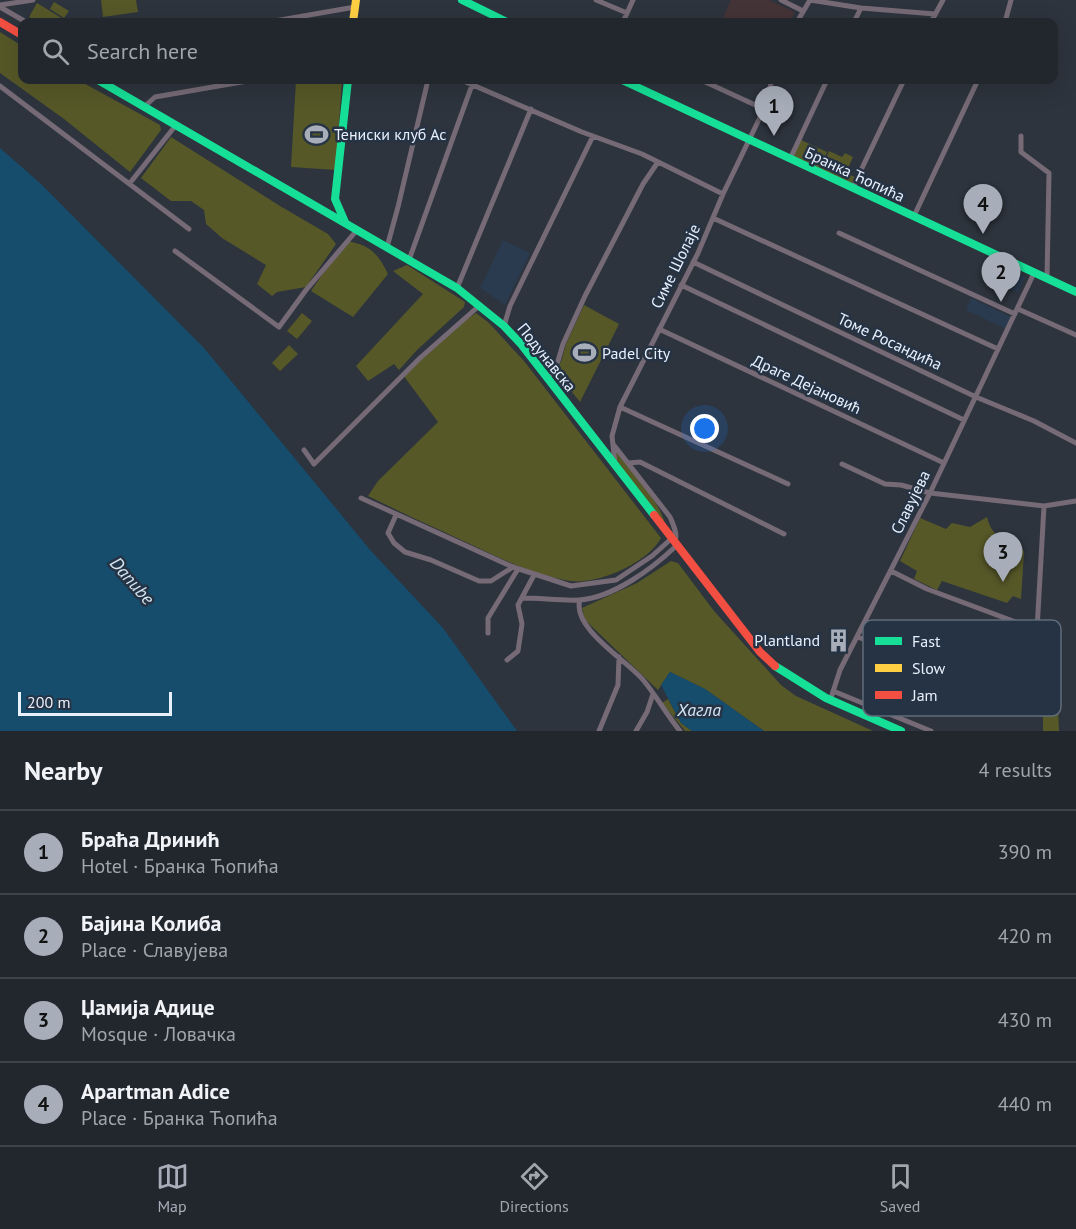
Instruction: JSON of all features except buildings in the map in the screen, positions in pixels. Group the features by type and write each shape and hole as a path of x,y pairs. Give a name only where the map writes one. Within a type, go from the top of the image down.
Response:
{"street":[{"path":"0,6 33,0"},
{"path":"462,0 499,18"},
{"path":"596,0 627,13"},
{"path":"625,18 633,0"},
{"path":"781,0 803,11"},
{"path":"800,18 810,0 861,8 935,14"},
{"path":"933,18 944,0"},
{"path":"1006,18 1011,0"},
{"path":"287,18 355,4"},
{"path":"0,6 20,18"},
{"path":"856,18 861,8"},
{"path":"0,22 18,33"},
{"name":"Подунавска","path":"105,84 410,260 457,288 480,305 504,326 548,378 674,543 768,660 796,681 830,701 863,715"},
{"path":"145,106 155,97 230,84"},
{"path":"345,223 335,199 348,84"},
{"path":"387,247 427,84"},
{"name":"Бранка Ћопића","path":"631,84 1076,292"},
{"path":"710,84 764,109"},
{"name":"Симе Шолаје","path":"615,465 612,436 620,406 693,262 764,109 771,84"},
{"path":"790,159 825,84"},
{"path":"853,187 902,84"},
{"path":"914,216 976,84"},
{"path":"410,260 472,85 593,136 624,146 723,194"},
{"path":"0,86 189,229"},
{"path":"457,288 531,109"},
{"path":"130,183 177,125"},
{"path":"504,326 510,306 593,136"},
{"path":"1021,136 1021,152 1048,173 1047,279"},
{"path":"548,378 558,361 563,344 585,296 643,184 658,162"},
{"path":"713,218 998,349"},
{"path":"175,251 279,327 306,290 357,230"},
{"path":"839,233 1076,335"},
{"name":"Томе Росандића","path":"693,262 975,397 1034,421 1076,443"},
{"name":"Славујева","path":"866,620 930,493 1034,273"},
{"path":"681,285 964,420"},
{"path":"304,450 314,464 420,358 480,305"},
{"name":"Драге Дејановић","path":"659,329 944,463"},
{"path":"620,406 788,484"},
{"path":"523,598 580,600 597,596 638,578 651,569 674,543 676,539 670,516 613,444"},
{"path":"630,463 640,462 784,534"},
{"path":"843,464 885,484 902,485 930,493 1044,506 1076,501"},
{"path":"361,498 515,568 571,586 616,580 674,543"},
{"path":"1038,620 1044,506"},
{"path":"396,515 388,533 394,543 405,552 431,560 479,581 491,581 515,568"},
{"path":"488,633 488,618 515,568"},
{"path":"891,571 927,589 1010,620"},
{"path":"507,660 519,648 522,624 518,605 534,575"},
{"path":"580,600 580,614 589,628 607,648 636,672 680,731"},
{"name":"Славујева","path":"830,701 840,670 863,627"},
{"path":"858,637 863,639"},
{"path":"599,731 618,685 619,657"},
{"path":"833,691 863,703"},
{"path":"636,731 647,712 653,694"},
{"name":"Подунавска","path":"866,716 901,731"},
{"path":"894,716 931,731"}],"shaded area":[{"path":"101,0 136,0 138,12 103,17"},
{"path":"731,0 769,0 795,12 792,18 723,18"},
{"path":"54,2 69,11 64,18 50,9"},
{"path":"37,3 61,18 31,18 29,17"},
{"path":"0,32 18,43 18,84 85,84 160,125 161,130 130,172 64,119 0,73"},
{"name":"Тениски клуб Ас","path":"296,84 342,84 336,170 291,167"},
{"path":"171,137 328,234 336,244 306,287 277,292 272,296 257,284 266,265 222,238 206,224 204,210 191,201 171,201 141,178"},
{"path":"801,140 827,152 823,162 825,164 829,151 842,157 845,153 853,157 846,173 855,177 852,184 793,158"},
{"path":"503,240 530,253 505,305 480,288"},
{"path":"345,241 367,247 380,260 388,274 353,317 311,291"},
{"path":"407,265 465,302 464,307 417,350 399,370 394,364 368,381 356,366 423,294 393,271"},
{"path":"1004,267 1025,277 1018,292 997,282"},
{"path":"971,298 1011,317 1006,329 966,310"},
{"name":"Padel City","path":"584,305 619,324 580,402 555,371 561,362 566,344"},
{"path":"302,313 312,321 297,339 287,331"},
{"path":"476,313 489,323 524,361 661,538 645,556 634,564 594,579 570,581 555,578 499,558 368,496 378,481 438,422 403,375 457,326"},
{"path":"289,345 298,354 280,371 272,363"},
{"path":"615,448 653,498 667,531 616,461"},
{"path":"987,517 992,530 998,536 1009,544 1018,540 1024,552 1021,599 1013,596 1007,603 942,581 937,590 914,579 917,571 900,561 920,518 946,529 952,523 970,527"},
{"path":"671,561 678,563 714,611 781,685 796,696 873,731 764,731 705,689 670,672 658,690 585,620 582,608 637,583"},
{"path":"668,699 681,723 692,731 685,731 662,703"},
{"path":"1043,716 1058,716 1059,731 1043,731"}],"water":[{"name":"Danube","path":"0,148 40,183 204,348 371,551 443,628 517,731 0,731"},
{"name":"Хагла","path":"670,672 705,689 764,731 692,731 681,723 661,685"}],"traffic: fast":[{"path":"462,0 499,18"},
{"path":"105,84 457,288 504,326 521,344 654,515"},
{"path":"345,222 335,199 348,84"},
{"path":"631,84 1076,292"},
{"path":"775,666 826,698 863,714"},
{"path":"867,716 901,731"}],"traffic: slow":[{"path":"354,18 356,0"}],"traffic: jam":[{"path":"0,22 18,33"},
{"path":"654,515 760,652 775,666"}],"place":[{"name":"Тениски клуб Ас","path":"316,134"},
{"name":"Браћа Дринић","path":"774,136"},
{"name":"Apartman Adice","path":"983,234"},
{"name":"Бајина Колиба","path":"1001,302"},
{"name":"Padel City","path":"584,353"},
{"name":"Џамија Адице","path":"1003,582"},
{"name":"Plantland","path":"838,640"}]}
